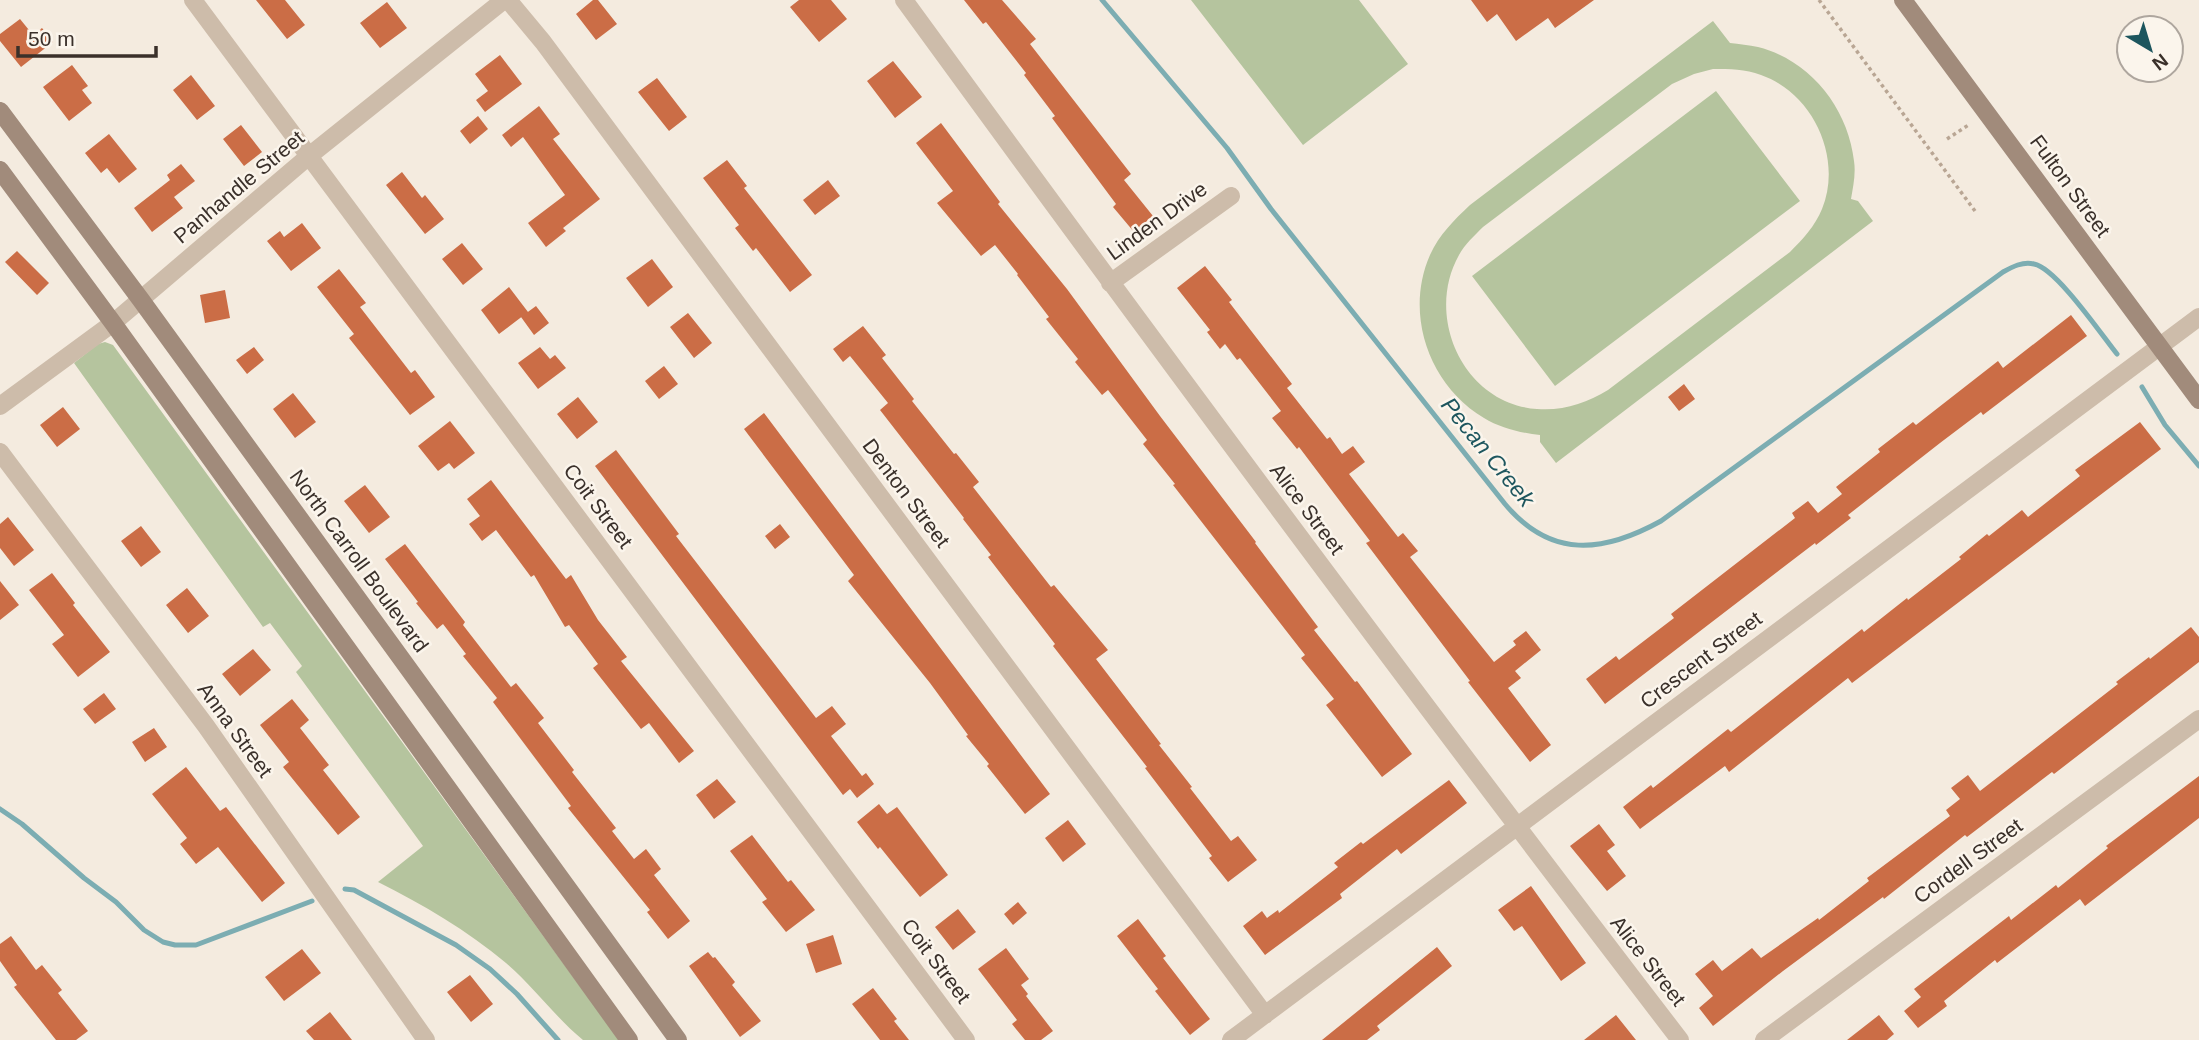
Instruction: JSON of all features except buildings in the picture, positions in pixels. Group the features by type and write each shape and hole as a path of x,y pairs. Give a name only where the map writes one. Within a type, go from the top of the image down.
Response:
{"main road":[{"name":"Fulton Street","path":"1903,0 2199,400"},
{"name":"North Carroll Boulevard","path":"0,111 141,300 678,1040"},
{"path":"0,170 629,1040"}],"street":[{"name":"Coit Street","path":"193,0 966,1040"},
{"name":"Panhandle Street","path":"0,406 113,323 309,156 506,0"},
{"name":"Denton Street","path":"506,0 552,54 1265,1015"},
{"name":"Alice Street","path":"904,0 1110,283 1516,826 1680,1040"},
{"name":"Linden Drive","path":"1110,283 1231,196"},
{"name":"Crescent Street","path":"1231,1040 2199,317"},
{"name":"Anna Street","path":"0,452 205,726 426,1040"},
{"name":"Cordell Street","path":"1764,1040 2199,719"}],"path":[{"path":"1819,0 1975,211"},
{"path":"1947,139 1970,124"}],"green space":[{"path":"1191,0 1359,0 1408,64 1303,145"},
{"path":"1713,21 1730,43 1777,53 1810,75 1823,89 1835,105 1850,141 1855,171 1851,199 1858,201 1873,221 1556,463 1540,442 1540,435 1497,425 1465,404 1449,387 1427,346 1421,324 1420,301 1430,255 1453,222 1470,205","holes":["1713,69 1743,70 1761,75 1795,96 1809,112 1826,149 1829,169 1828,189 1822,209 1812,227 1790,252 1600,395 1574,405 1537,409 1511,403 1489,392 1471,374 1457,353 1449,330 1446,305 1449,279 1464,247 1483,227 1672,84"]},
{"path":"1716,91 1800,201 1555,386 1472,276"},
{"path":"105,342 113,345 619,1040 583,1040 516,972 491,951 444,919 378,882 423,846 296,672 302,666 270,623 263,627 74,363 98,344"}],"waterway":[{"name":"Pecan Creek","path":"1102,0 1227,148 1271,209 1505,504 1523,522 1559,542 1578,545 1619,540 1661,521 2003,272 2018,265 2034,264 2054,277 2078,303 2117,354"},
{"name":"Pecan Creek","path":"2142,387 2165,425 2199,466"},
{"path":"0,809 116,902 144,930 163,942 196,945 312,901"},
{"path":"345,889 354,890 456,945 490,969 517,994 558,1040"}]}
